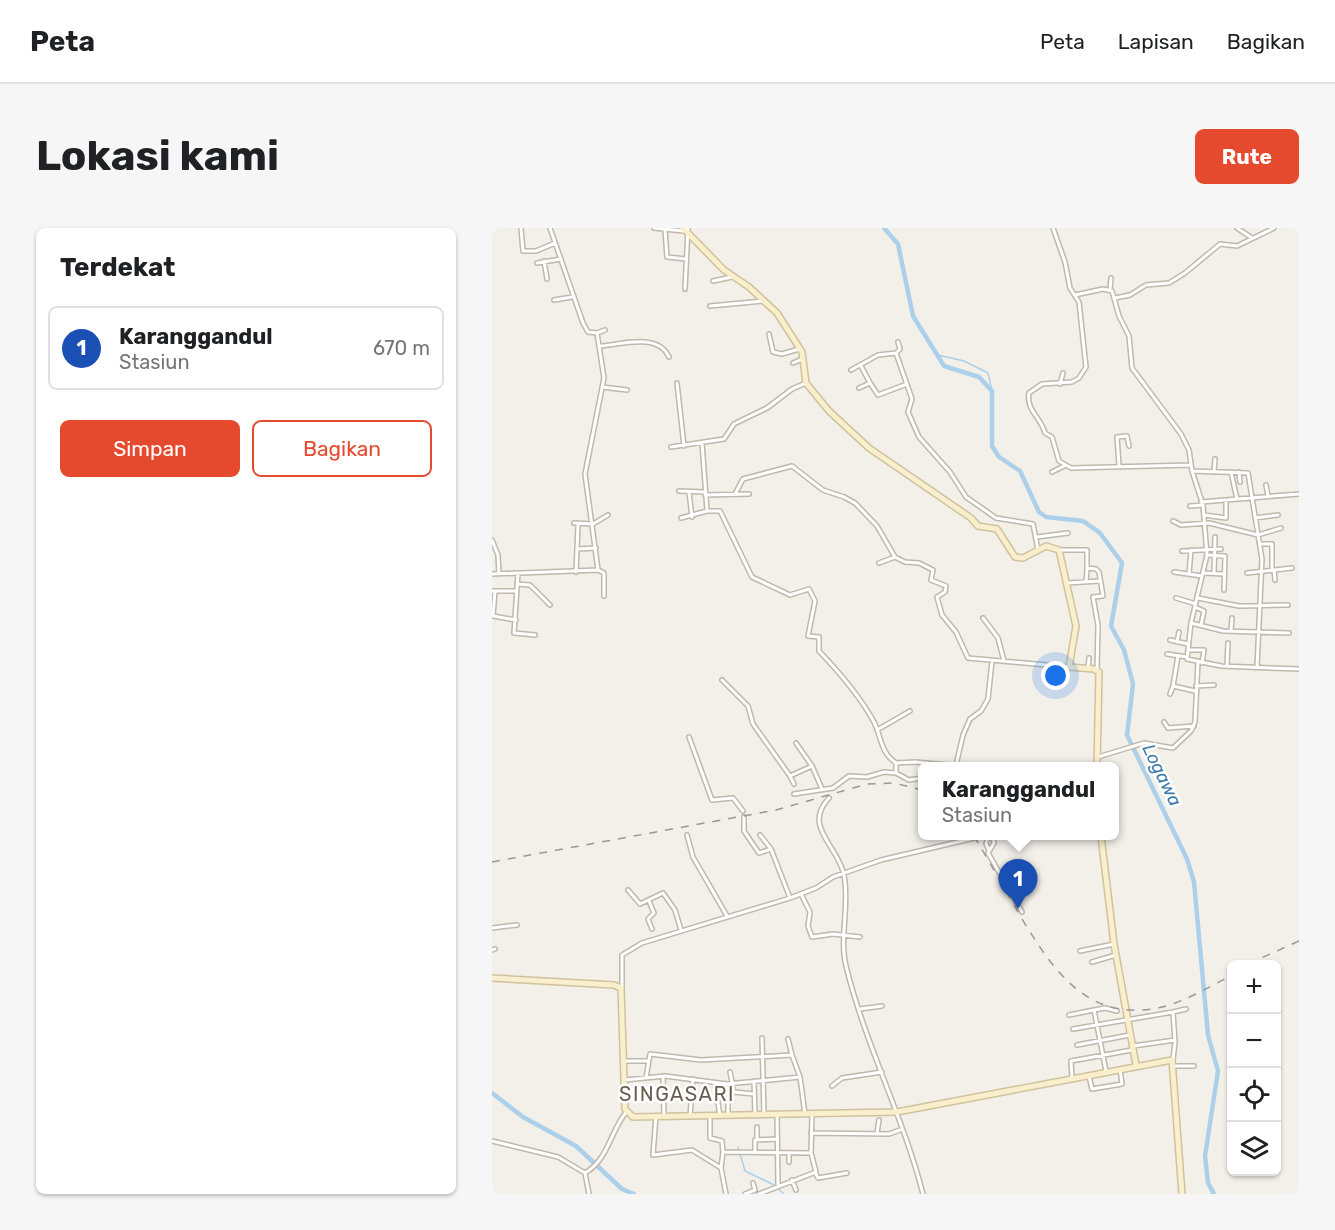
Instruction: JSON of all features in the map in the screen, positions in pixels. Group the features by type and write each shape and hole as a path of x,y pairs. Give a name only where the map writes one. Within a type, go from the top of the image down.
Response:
{"main road":[{"path":"686,229 714,261 764,300 783,321 800,349 806,383 829,411 869,448 971,518 978,526 997,529 1015,557 1023,558 1049,546 1059,550 1076,630 1069,667 1097,670 1099,715 1096,762"},
{"path":"1101,840 1114,944 1131,1048 1136,1065"},
{"path":"492,978 614,985 622,990 627,1111 633,1117 897,1112 1136,1065 1174,1063 1182,1194"}],"street":[{"path":"521,228 523,251 536,251 555,243"},
{"path":"550,228 572,297 586,329 597,333 605,330"},
{"path":"654,228 686,229 685,289"},
{"path":"1053,228 1065,262 1070,288 1080,304 1086,367 1078,378 1060,384 1039,385 1031,389 1028,400 1030,410 1042,422 1045,433 1052,437 1056,456 1064,466"},
{"path":"1237,228 1252,238"},
{"path":"1115,298 1130,295 1146,285 1169,283 1220,244 1237,246 1252,238 1267,234 1274,228"},
{"path":"665,230 668,258 686,259"},
{"path":"537,263 561,259"},
{"path":"544,261 547,279"},
{"path":"714,280 733,277"},
{"path":"1111,278 1110,290 1129,336 1132,368 1178,428 1189,450 1192,471 1202,504 1207,555 1191,623 1187,657"},
{"path":"1075,295 1110,290"},
{"path":"554,300 572,297"},
{"path":"710,306 754,304 764,300"},
{"path":"597,333 604,369 585,474 598,570"},
{"path":"770,334 773,351 782,354 800,349"},
{"path":"600,346 642,342 661,347 669,357"},
{"path":"851,370 878,355 896,353 900,348 898,342"},
{"path":"896,353 912,401 908,412 916,433 953,476 966,497 996,518 1034,524 1038,550"},
{"path":"793,363 803,358"},
{"path":"861,365 878,395 907,384"},
{"path":"1060,384 1063,373"},
{"path":"677,383 684,446"},
{"path":"671,447 702,444 724,438 734,424 775,404 792,389 806,383"},
{"path":"859,388 870,383"},
{"path":"602,387 627,390"},
{"path":"1119,465 1117,437 1127,436 1129,446"},
{"path":"702,444 707,511"},
{"path":"1214,472 1215,459"},
{"path":"1052,472 1064,466 1191,465"},
{"path":"735,494 743,479 792,466 823,490 855,503 877,526 895,557 905,562 919,563 933,570 931,579 946,586 945,592 937,597 942,615 954,629 967,657 1069,667"},
{"path":"1192,471 1248,473 1261,544 1261,607 1257,667"},
{"path":"1231,472 1236,499"},
{"path":"1239,472 1240,482"},
{"path":"1266,485 1268,496"},
{"path":"679,491 749,494"},
{"path":"689,492 692,517"},
{"path":"1191,506 1226,500 1299,494"},
{"path":"1204,515 1226,518 1226,500"},
{"path":"681,518 692,517 707,511 721,512 755,580 790,596 809,589 814,597 814,610 807,634 819,637 819,651 852,690 877,729 884,752 896,763 918,764"},
{"path":"576,572 576,524 593,524 608,515"},
{"path":"1255,518 1278,515"},
{"path":"1173,521 1181,525 1205,523 1258,535 1281,528"},
{"path":"1036,537 1068,533"},
{"path":"1214,573 1215,537"},
{"path":"492,540 497,552 499,574"},
{"path":"1261,544 1272,544 1275,580"},
{"path":"577,549 596,548"},
{"path":"1182,551 1221,549"},
{"path":"1059,550 1087,550 1086,582"},
{"path":"1189,574 1191,550"},
{"path":"1207,555 1225,556 1224,590"},
{"path":"879,563 895,557"},
{"path":"1087,568 1097,570 1103,596 1093,597 1098,625 1097,670"},
{"path":"1247,573 1292,568"},
{"path":"492,574 598,570 604,573 603,596"},
{"path":"1174,572 1224,574"},
{"path":"518,573 514,634 535,635"},
{"path":"1066,583 1100,581"},
{"path":"517,584 530,585 550,605"},
{"path":"516,620 493,616 493,591 517,591"},
{"path":"1197,597 1239,606 1261,607 1288,604"},
{"path":"1176,598 1204,610 1202,625"},
{"path":"983,618 998,638 1004,661"},
{"path":"1231,631 1232,618"},
{"path":"1191,623 1231,631 1289,633"},
{"path":"1177,642 1179,632"},
{"path":"1170,640 1188,644"},
{"path":"1227,666 1228,643"},
{"path":"1096,758 1138,744 1153,743 1173,748 1194,726 1196,686 1204,650 1188,650"},
{"path":"1167,654 1227,666 1299,669"},
{"path":"1170,694 1178,656"},
{"path":"1088,668 1089,658"},
{"path":"959,762 970,719 981,711 988,699 992,661"},
{"path":"722,680 748,706 753,724 794,784"},
{"path":"1196,686 1214,685"},
{"path":"1173,686 1196,691"},
{"path":"877,729 910,711"},
{"path":"1164,722 1168,728 1194,726"},
{"path":"689,737 713,801 733,798 743,811"},
{"path":"796,743 812,766 822,789"},
{"path":"896,763 896,773"},
{"path":"790,776 812,766"},
{"path":"794,794 836,787 849,776 867,777 884,772 896,773 909,780 918,779"},
{"path":"829,798 820,808 818,819 843,873 846,906 845,963 923,1194"},
{"path":"744,817 744,829 759,854 771,849"},
{"path":"687,835 693,857 727,916"},
{"path":"760,835 771,849 790,898"},
{"path":"622,990 623,954 642,943 790,898 843,873 915,850 964,840"},
{"path":"993,840 994,843 988,854 1022,912"},
{"path":"628,890 639,903 649,901 663,893 675,910 681,930"},
{"path":"801,894 810,912 808,926 811,936 860,937"},
{"path":"649,901 654,913 648,919 652,929"},
{"path":"492,928 516,925"},
{"path":"1080,951 1114,944"},
{"path":"1092,962 1116,955"},
{"path":"860,1010 882,1006"},
{"path":"1069,1015 1105,1008 1117,1011"},
{"path":"1094,1010 1095,1025 1106,1071"},
{"path":"1073,1029 1186,1010"},
{"path":"1173,1012 1174,1063 1194,1066"},
{"path":"1077,1044 1130,1035"},
{"path":"762,1038 765,1114"},
{"path":"788,1039 800,1077 805,1114"},
{"path":"1072,1077 1070,1061 1175,1040"},
{"path":"646,1078 649,1054 701,1060 792,1055"},
{"path":"625,1061 648,1061"},
{"path":"1089,1074 1091,1088 1096,1089 1122,1083 1120,1068"},
{"path":"730,1072 734,1092"},
{"path":"832,1086 842,1078 882,1072"},
{"path":"625,1080 663,1076 733,1084 800,1077"},
{"path":"663,1076 664,1116"},
{"path":"690,1116 693,1078"},
{"path":"754,1081 755,1115"},
{"path":"716,1083 720,1116"},
{"path":"729,1115 728,1093 754,1094"},
{"path":"585,1173 592,1169 600,1159 613,1132 627,1111"},
{"path":"776,1186 777,1114"},
{"path":"812,1114 811,1154 818,1178 847,1173"},
{"path":"656,1116 653,1155 692,1150 721,1168"},
{"path":"710,1116 710,1138 722,1141 721,1168 726,1194"},
{"path":"877,1133 879,1120"},
{"path":"755,1152 757,1127"},
{"path":"811,1133 889,1134 900,1130"},
{"path":"757,1139 777,1139"},
{"path":"492,1141 558,1157 585,1173 589,1194"},
{"path":"723,1152 811,1154"},
{"path":"789,1153 789,1162"},
{"path":"759,1194 815,1172"},
{"path":"792,1180 796,1190"},
{"path":"745,1194 755,1190 753,1184"}],"waterway":[{"name":"Logawa","path":"884,228 898,244 913,316 944,366 979,377 992,391 992,446 999,457 1020,471 1039,512 1046,517 1083,521 1100,533 1122,563 1111,626 1124,650 1133,684 1127,735 1187,859 1194,882 1208,1035 1218,1071 1205,1156 1208,1183 1214,1194"},
{"path":"938,355 964,361 988,373 992,391"},
{"path":"492,1093 523,1117 576,1146 622,1189 634,1194"},
{"path":"738,1147 745,1171 774,1185 784,1194"}],"railway":[{"path":"492,862 776,810 867,784 894,783 918,789"},
{"path":"976,840 1022,919 1046,955 1059,972 1089,998 1108,1006 1128,1010 1152,1009 1183,1000 1227,978"},
{"path":"1257,960 1299,941"}],"place":[{"name":"Karanggandul","path":"1018,909"}],"district":[{"name":"SINGASARI","path":"677,1094"}]}
